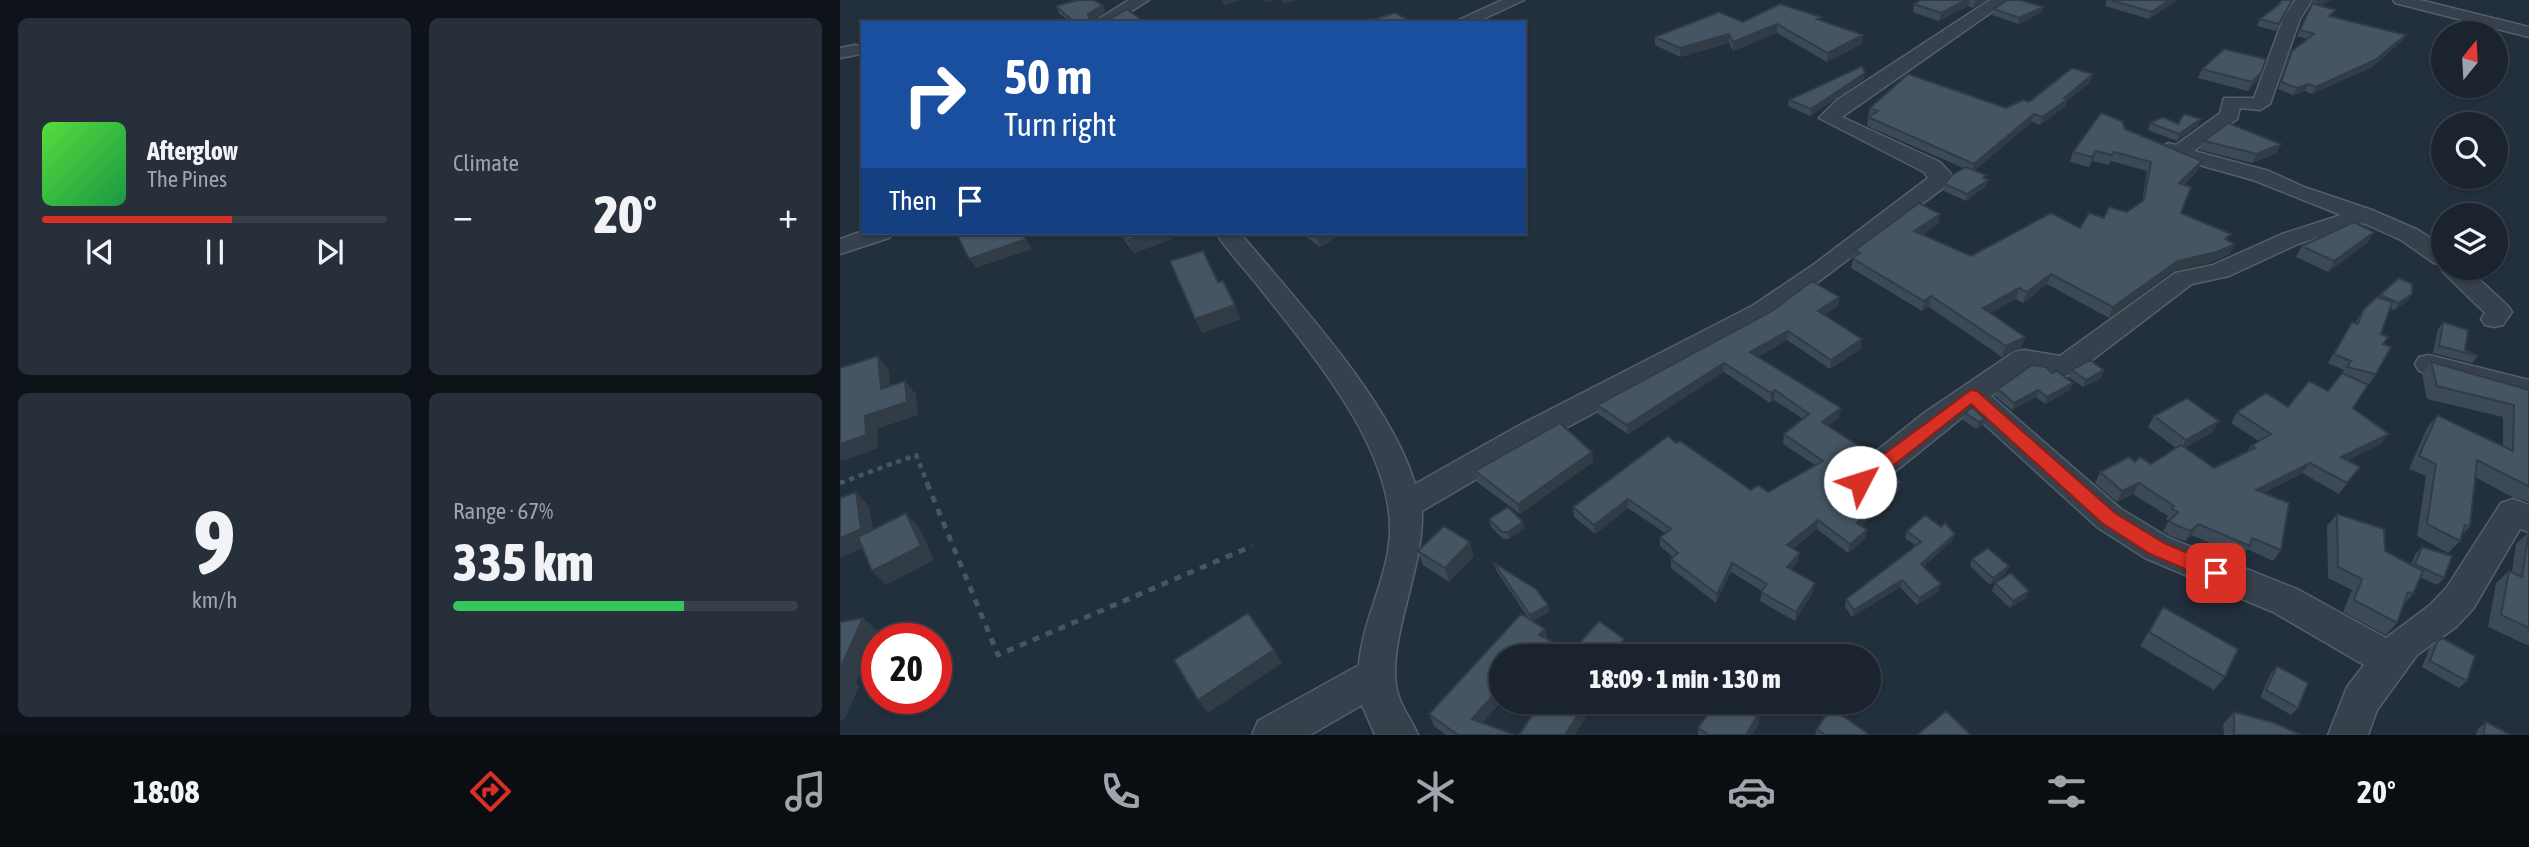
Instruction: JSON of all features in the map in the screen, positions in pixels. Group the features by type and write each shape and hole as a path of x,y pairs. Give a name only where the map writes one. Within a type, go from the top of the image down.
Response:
{"street":[{"path":"1104,21 1141,0"},
{"path":"1465,21 1516,0"},
{"path":"1405,505 1529,434 1761,312 1822,270 1938,180 1941,174 1932,167 1829,118 1844,104 2001,0"},
{"path":"2178,153 2230,115 2231,103 2260,104 2278,64 2294,12 2304,0"},
{"path":"2401,0 2484,21"},
{"path":"2508,24 2525,13"},
{"path":"2508,27 2529,32"},
{"path":"2149,141 2178,153 2260,175 2298,193 2364,215 2408,234 2431,250"},
{"path":"1860,482 1971,395 2029,358 2052,366 2065,366 2184,278 2220,271 2290,239 2364,215"},
{"path":"840,247 875,235"},
{"path":"1230,235 1301,323 1362,413 1395,470 1405,505 1408,538 1376,676 1378,700 1387,722 1398,735"},
{"path":"2466,280 2499,312 2494,320"},
{"path":"2429,364 2529,390"},
{"path":"1971,395 2109,518 2157,548 2286,601 2392,661"},
{"path":"2348,735 2361,700 2404,643 2443,616 2460,598 2513,512 2529,519"},
{"path":"1272,735 1376,676"}],"path":[{"path":"840,483 916,455 998,655 1252,546"}],"building":[{"path":"1078,0 1093,0 1103,5 1088,14 1089,19 1110,19 1127,9 1142,21 1073,21 1056,6"},
{"path":"1921,0 1966,0 1941,13 1914,4"},
{"path":"2007,0 2020,0 2043,7 2019,18 1994,9"},
{"path":"2110,0 2169,0 2152,12"},
{"path":"2282,0 2292,0 2279,24 2260,19 2278,5"},
{"path":"2314,0 2322,0 2314,4 2336,10 2329,16 2406,35 2375,60 2316,87 2308,84 2297,88 2281,82 2292,51 2314,34 2300,30"},
{"path":"1780,4 1821,17 1817,19 1863,35 1828,53 1777,24 1733,42 1729,34 1680,48 1655,37 1719,12 1743,22"},
{"path":"1395,13 1411,21 1368,21"},
{"path":"2224,49 2266,59 2261,73 2252,82 2202,69"},
{"path":"1862,66 1865,73 1811,109 1789,100"},
{"path":"2072,68 2093,74 2064,98 2068,99 2042,117 2034,114 1974,164 1868,117 1878,111 1870,108 1908,74 2006,108 2023,100 2029,102"},
{"path":"2101,113 2122,121 2125,129 2202,161 2179,183 2191,187 2181,213 2231,234 2225,239 2235,244 2217,252 2178,261 2113,307 2051,274 2027,292 2019,288 1983,308 2025,337 2006,346 1931,296 1924,301 1852,258 1860,253 1855,250 1919,203 1940,214 1914,231 1971,256 2051,213 2080,228 2089,213 2104,218 2109,207 2127,212 2144,200 2151,162 2114,152 2112,155 2096,151 2092,157 2073,152"},
{"path":"2184,114 2201,119 2179,134 2150,123 2163,117 2178,124"},
{"path":"2228,123 2281,144 2257,154 2204,141"},
{"path":"1966,167 1986,175 1983,178 1988,180 1967,194 1945,184 1952,175"},
{"path":"2354,222 2374,232 2334,261 2302,246"},
{"path":"957,235 1023,235 1026,239 969,259"},
{"path":"1123,235 1143,235 1127,240"},
{"path":"1203,251 1218,282 1223,281 1235,305 1195,319 1170,261"},
{"path":"2399,278 2412,284 2412,294 2399,303 2380,295"},
{"path":"1812,281 1839,297 1818,311 1862,339 1831,360 1788,331 1750,352 1841,408 1822,422 1859,446 1853,450 1859,454 1843,471 1848,483 1863,487 1875,484 1888,473 1901,482 1857,523 1867,530 1850,544 1818,520 1787,545 1800,553 1787,567 1815,583 1796,612 1761,592 1767,584 1732,563 1717,594 1671,559 1678,553 1660,537 1671,529 1628,499 1594,525 1573,507 1668,436 1676,443 1680,441 1751,490 1758,485 1768,492 1823,461 1784,434 1809,414 1775,390 1771,393 1724,363 1627,425 1597,405 1772,311"},
{"path":"2377,297 2392,302 2381,334 2388,337 2383,344 2391,347 2376,374 2347,367 2351,361 2334,354 2352,322 2358,324 2363,310"},
{"path":"2443,322 2468,330 2465,350 2478,356 2439,346"},
{"path":"878,356 881,389 905,381 907,402 865,416 866,435 840,444 840,368"},
{"path":"2090,360 2104,370 2086,380 2072,370"},
{"path":"2431,362 2529,390 2529,486 2477,460 2470,526 2465,525 2460,541 2427,524 2436,464 2419,456 2437,415 2513,451 2514,405 2437,386"},
{"path":"2032,365 2046,367 2052,373 2057,371 2073,383 2047,397 2038,390 2014,403 1998,389"},
{"path":"2342,373 2368,385 2353,408 2389,434 2341,457 2360,467 2347,483 2310,463 2256,490 2289,503 2281,550 2252,538 2250,546 2198,524 2191,531 2176,525 2169,521 2178,512 2172,509 2174,506 2139,483 2122,491 2100,472 2129,457 2135,462 2140,457 2151,464 2181,445 2214,468 2255,448 2251,446 2271,434 2237,412 2266,393 2288,407 2309,381 2328,391"},
{"path":"2187,398 2219,421 2186,440 2154,416"},
{"path":"1972,407 1985,419 1979,422 1965,413"},
{"path":"1560,423 1592,452 1518,504 1475,471"},
{"path":"856,492 861,529 840,538 840,498"},
{"path":"1508,507 1523,522 1508,532 1502,532 1489,519"},
{"path":"906,513 921,546 872,571 858,537"},
{"path":"2337,514 2384,529 2385,551 2423,571 2413,594 2408,592 2397,623 2354,600 2362,579 2338,567"},
{"path":"1925,515 1941,527 1945,523 1955,534 1921,564 1941,584 1919,598 1902,580 1854,610 1846,599 1921,542 1907,531"},
{"path":"1444,526 1470,542 1445,568 1418,551"},
{"path":"2529,532 2529,628 2501,615 2509,571 2522,577"},
{"path":"2422,547 2452,556 2444,578 2415,564"},
{"path":"1988,548 2009,566 1993,578 1972,559"},
{"path":"1494,563 1536,589 1548,605 1530,615"},
{"path":"2011,573 2029,591 2013,601 1995,583"},
{"path":"2163,607 2238,649 2225,677 2149,632"},
{"path":"1248,613 1274,650 1198,700 1174,660"},
{"path":"1521,614 1545,629 1539,635 1556,644 1493,644"},
{"path":"863,618 840,669 840,622"},
{"path":"1599,621 1624,639 1620,644 1579,644"},
{"path":"2442,638 2475,656 2467,681 2430,661 2437,642"},
{"path":"1489,649 1489,700 1472,719 1515,735 1458,735 1429,714"},
{"path":"2277,666 2308,683 2298,708 2266,690"},
{"path":"1946,711 1971,735 1917,735"},
{"path":"2234,712 2272,722 2302,735 2234,735"},
{"path":"1533,714 1578,714 1565,735 1519,735"},
{"path":"1708,714 1758,714 1746,735 1709,735 1698,728"},
{"path":"1827,714 1840,714 1870,735 1825,735 1817,729"},
{"path":"2486,722 2511,735 2483,735"}],"route":[{"path":"1860,482 1902,446 1971,395 2109,518 2157,548 2216,573"}]}
